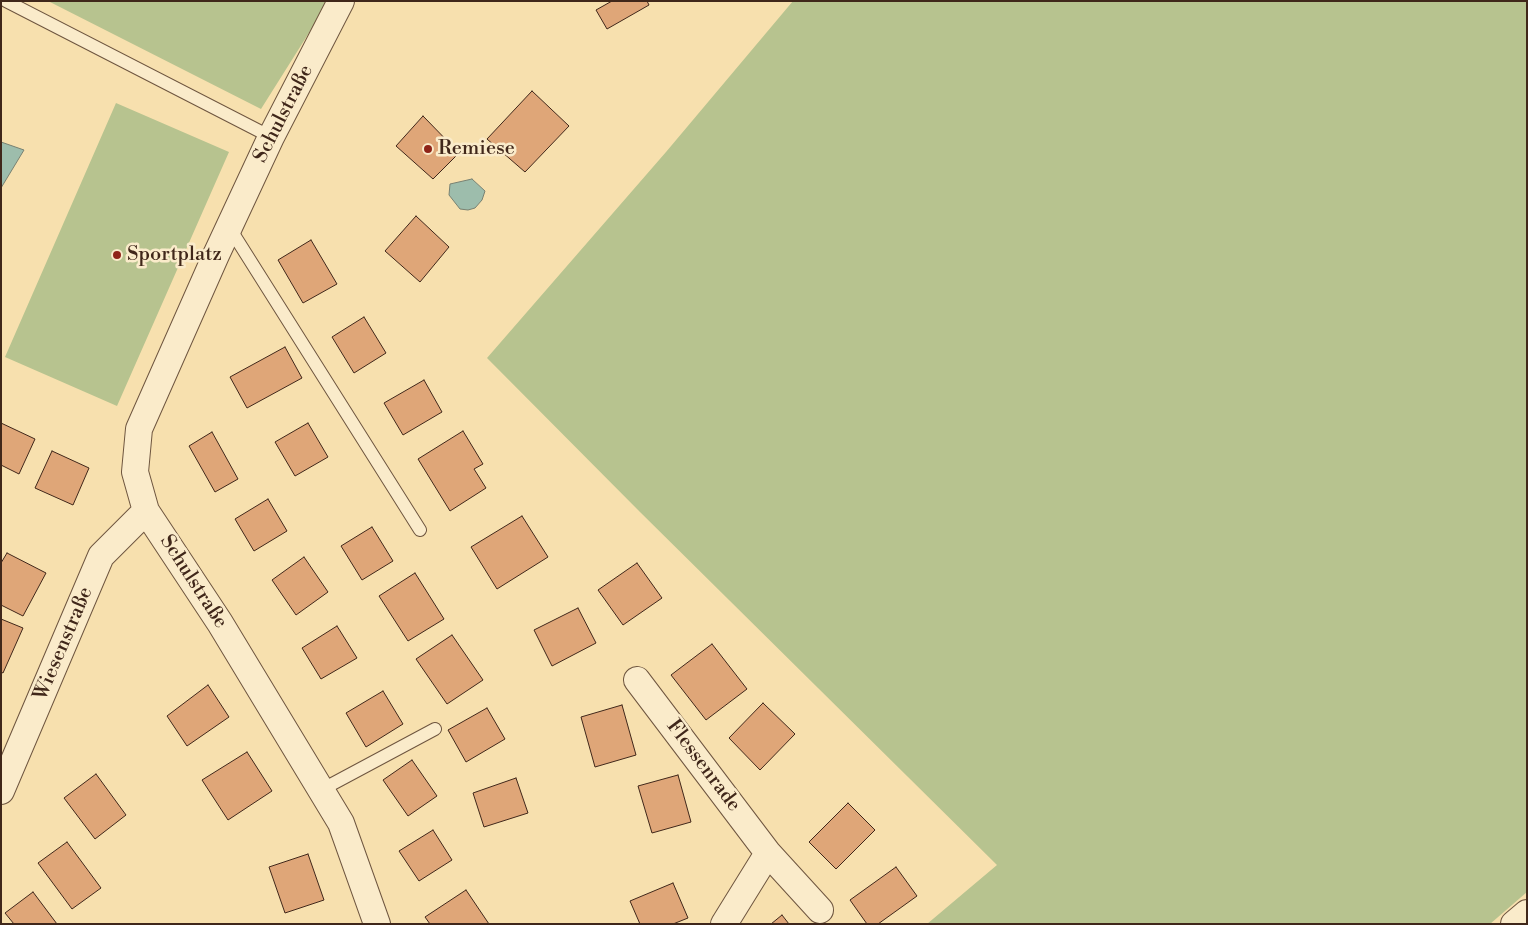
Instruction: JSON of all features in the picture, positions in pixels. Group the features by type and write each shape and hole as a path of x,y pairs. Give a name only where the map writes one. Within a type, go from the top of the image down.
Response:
{"street":[{"name":"Schulstraße","path":"341,1 271,137 139,429 135,472 146,512 220,623 341,823 377,924"},
{"name":"Wiesenstraße","path":"1,791 101,556 146,512"},
{"name":"Flessenrade","path":"637,680 768,853 820,910"},
{"path":"724,924 768,853"},
{"path":"1514,924 1527,912"}],"lane":[{"path":"6,1 271,137"},
{"path":"229,227 420,530"},
{"path":"321,790 435,729"}],"green space":[{"path":"48,1 329,1 261,109"},
{"path":"793,1 1527,1 1527,892 1490,924 927,924 997,865 487,358 666,152"},
{"name":"Sportplatz","path":"116,103 229,152 117,406 5,357"}],"shaded area":[{"path":"1,142 24,150 1,188"},
{"path":"472,179 485,191 482,200 475,208 468,210 460,209 449,195 450,184"}],"building":[{"path":"612,1 647,1 649,5 607,29 596,10"},
{"path":"532,91 569,126 525,172 487,139"},
{"name":"Remiese","path":"423,116 459,153 433,179 396,146"},
{"path":"416,216 449,247 420,282 385,251"},
{"path":"311,240 337,284 303,303 278,260"},
{"path":"364,317 386,353 354,373 332,337"},
{"path":"285,347 302,378 247,408 230,377"},
{"path":"424,380 442,412 403,435 384,403"},
{"path":"1,423 35,439 19,474 1,465"},
{"path":"308,423 328,457 295,476 275,442"},
{"path":"463,431 483,464 474,469 486,488 450,511 418,459"},
{"path":"212,432 238,479 215,492 189,446"},
{"path":"52,451 89,468 73,505 35,488"},
{"path":"268,499 287,531 254,551 235,519"},
{"path":"522,516 548,557 497,589 471,547"},
{"path":"372,527 393,561 362,580 341,546"},
{"path":"7,553 46,573 23,616 1,605 1,563"},
{"path":"304,557 328,592 296,615 272,580"},
{"path":"637,563 662,598 623,625 598,590"},
{"path":"415,573 444,619 408,641 379,596"},
{"path":"578,608 596,643 552,666 534,630"},
{"path":"1,619 23,628 3,673 1,672"},
{"path":"337,626 357,658 321,679 302,648"},
{"path":"452,635 483,680 447,704 416,659"},
{"path":"712,644 747,689 706,720 671,675"},
{"path":"208,685 229,717 187,746 167,716"},
{"path":"383,691 403,724 366,747 346,713"},
{"path":"763,703 795,734 760,770 729,738"},
{"path":"622,705 636,755 595,767 581,717"},
{"path":"487,708 505,739 466,762 448,730"},
{"path":"247,752 272,791 228,820 202,780"},
{"path":"412,760 437,796 408,816 383,780"},
{"path":"96,774 126,815 95,839 64,798"},
{"path":"678,775 691,822 652,833 638,786"},
{"path":"516,778 528,813 484,827 473,793"},
{"path":"848,803 875,830 836,869 809,842"},
{"path":"433,830 452,860 419,881 399,851"},
{"path":"67,842 101,888 72,909 38,863"},
{"path":"308,854 324,900 285,913 269,867"},
{"path":"896,867 917,896 878,924 867,924 850,900"},
{"path":"673,883 688,918 673,924 640,924 630,901"},
{"path":"466,890 489,924 430,924 425,917"},
{"path":"33,892 57,924 14,924 5,913"},
{"path":"782,915 789,924 771,924"}],"place":[{"name":"Remiese","path":"428,149"},
{"name":"Sportplatz","path":"117,255"}]}
